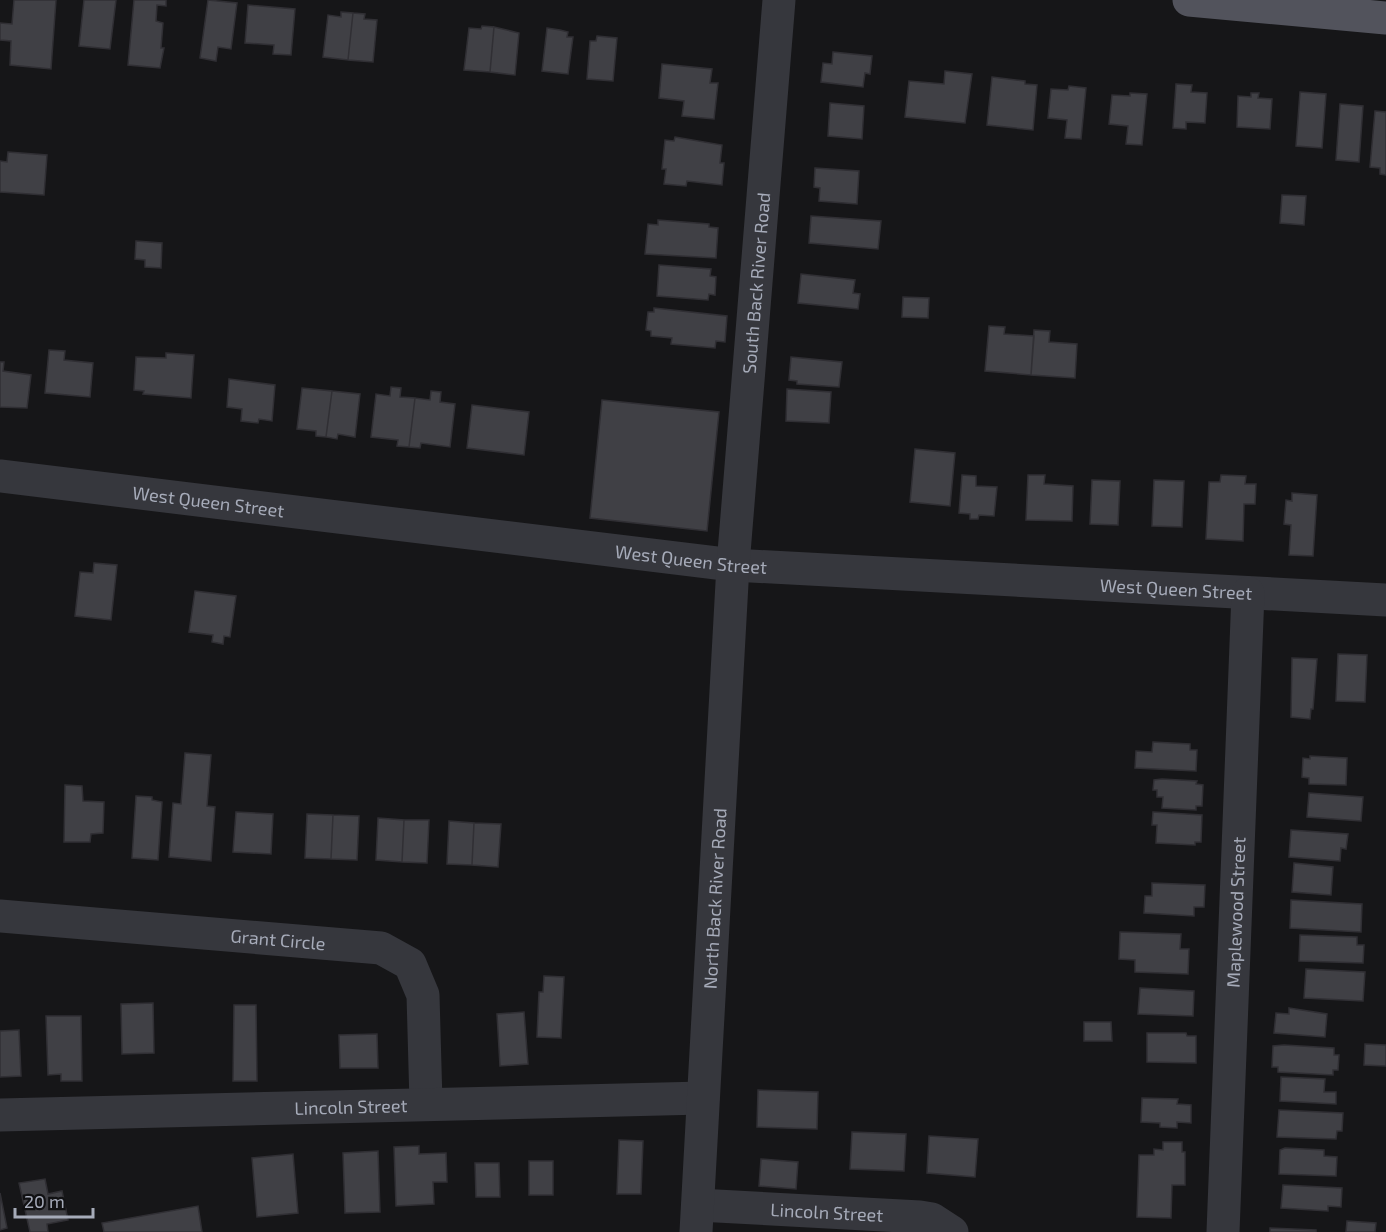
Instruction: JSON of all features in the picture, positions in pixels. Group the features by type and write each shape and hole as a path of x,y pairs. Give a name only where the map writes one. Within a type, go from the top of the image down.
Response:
{"main road":[{"path":"1189,0 1386,18"}],"street":[{"name":"South Back River Road","path":"733,564 779,0"},
{"name":"West Queen Street","path":"0,476 733,564 1386,600"},
{"name":"North Back River Road","path":"697,1218 733,564"},
{"name":"Maplewood Street","path":"1223,1232 1248,593"},
{"name":"Grant Circle","path":"0,916 381,948 410,964 423,995 426,1103"},
{"name":"Lincoln Street","path":"0,1115 703,1098"},
{"name":"Lincoln Street","path":"697,1218 920,1217 932,1219 952,1232"}],"building":[{"path":"14,0 56,0 51,69 10,65 11,41 0,40 0,23 12,24"},
{"path":"84,0 116,0 110,49 79,46"},
{"path":"134,0 166,0 166,6 157,5 156,21 163,23 161,48 164,48 160,68 128,65"},
{"path":"208,0 237,3 231,49 218,47 216,61 200,58"},
{"path":"248,5 295,9 291,55 273,54 274,45 245,43"},
{"path":"341,12 353,13 348,60 323,57 328,15 341,17"},
{"path":"353,13 365,14 364,19 377,20 373,62 348,60"},
{"path":"482,26 494,27 490,72 464,70 469,28 481,29"},
{"path":"494,27 519,33 515,75 490,72"},
{"path":"547,28 568,32 567,37 573,37 568,74 542,71"},
{"path":"597,36 617,38 613,81 587,79 590,41 596,41"},
{"path":"833,52 872,56 870,74 865,73 863,87 821,82 823,63 832,64"},
{"path":"662,64 712,69 710,83 718,83 714,119 682,116 684,101 659,98"},
{"path":"945,71 972,74 965,123 905,117 909,81 944,84"},
{"path":"992,77 1025,81 1025,84 1037,85 1033,130 987,125"},
{"path":"1176,84 1192,85 1191,92 1207,93 1205,123 1186,122 1186,129 1173,128"},
{"path":"1069,86 1086,88 1081,139 1065,138 1067,120 1048,118 1051,89 1068,90"},
{"path":"1300,92 1326,94 1322,148 1296,146"},
{"path":"1130,93 1147,94 1142,145 1126,144 1128,126 1109,124 1112,95 1130,96"},
{"path":"1251,93 1259,93 1258,98 1272,99 1270,129 1237,127 1238,96 1251,97"},
{"path":"830,103 864,106 862,139 828,136"},
{"path":"1340,104 1363,106 1359,162 1336,160"},
{"path":"1375,111 1386,112 1386,175 1380,174 1380,168 1370,167"},
{"path":"675,137 722,145 720,163 724,163 722,185 687,181 686,186 664,184 666,169 662,169 665,140 674,141"},
{"path":"8,152 47,155 44,195 0,192 0,161 7,162"},
{"path":"815,168 859,171 857,204 819,201 820,188 814,187"},
{"path":"1282,195 1306,196 1304,225 1280,223"},
{"path":"811,216 881,221 878,249 809,243"},
{"path":"658,220 709,224 709,227 718,228 716,258 645,254 648,224 658,225"},
{"path":"136,241 162,243 161,268 145,267 145,260 135,259"},
{"path":"659,265 711,269 710,276 716,277 715,295 709,294 708,300 657,296"},
{"path":"801,274 855,280 853,293 860,294 858,309 798,303"},
{"path":"903,297 929,298 928,318 902,317"},
{"path":"654,308 727,316 725,342 716,341 715,348 671,344 672,338 651,336 651,331 646,330 648,312 654,312"},
{"path":"989,326 1005,327 1004,334 1034,336 1031,375 985,371"},
{"path":"1034,330 1050,331 1049,342 1077,344 1075,378 1031,375"},
{"path":"49,350 65,351 64,360 93,363 90,397 45,393"},
{"path":"166,353 194,355 191,398 143,394 144,391 134,390 136,357 166,358"},
{"path":"791,357 842,362 839,387 797,384 797,381 789,380"},
{"path":"0,362 4,362 3,371 31,375 27,408 0,407"},
{"path":"229,379 275,385 272,421 259,419 258,423 241,421 242,409 227,407"},
{"path":"391,387 401,388 400,397 415,398 409,447 397,446 398,440 371,437 376,394 390,396"},
{"path":"302,388 332,391 326,437 316,436 316,431 297,429"},
{"path":"787,389 831,392 829,423 786,421"},
{"path":"332,391 360,394 355,437 338,434 337,439 326,437"},
{"path":"431,391 441,392 440,402 455,404 450,447 421,443 420,448 409,447 415,398 430,400"},
{"path":"602,400 719,412 707,531 590,518"},
{"path":"472,405 529,412 524,455 467,448"},
{"path":"915,449 955,453 950,506 910,502"},
{"path":"962,475 976,476 976,486 997,487 994,516 979,515 978,519 970,519 970,514 959,513"},
{"path":"1028,475 1045,475 1044,484 1073,486 1072,521 1026,520"},
{"path":"1221,475 1246,476 1245,484 1256,484 1255,504 1244,504 1243,541 1206,539 1209,482 1220,482"},
{"path":"1092,480 1120,481 1118,525 1090,524"},
{"path":"1154,480 1184,481 1182,527 1152,526"},
{"path":"1292,493 1317,495 1313,556 1289,555 1291,525 1284,524 1286,500 1292,501"},
{"path":"94,563 117,565 111,620 75,616 80,572 93,573"},
{"path":"195,591 236,596 230,637 224,636 223,644 212,642 213,635 189,632"},
{"path":"1338,654 1367,655 1365,702 1336,701"},
{"path":"1292,658 1317,659 1313,709 1311,709 1310,719 1291,717"},
{"path":"1153,742 1190,744 1190,750 1197,750 1196,771 1135,768 1136,751 1152,752"},
{"path":"185,753 211,755 207,806 215,807 211,861 169,857 173,803 181,804"},
{"path":"1310,756 1347,758 1346,785 1309,784 1309,778 1302,777 1303,758 1310,759"},
{"path":"1154,780 1197,781 1196,784 1203,785 1202,806 1196,806 1196,810 1162,808 1163,797 1157,797 1157,790 1153,790"},
{"path":"65,785 82,786 83,801 104,802 103,833 91,834 90,842 64,842"},
{"path":"1309,793 1363,797 1361,821 1307,817"},
{"path":"136,796 152,797 152,800 162,802 158,860 132,858"},
{"path":"236,812 273,814 271,854 233,852"},
{"path":"1153,812 1202,815 1201,842 1195,842 1195,845 1156,843 1157,825 1152,825"},
{"path":"307,814 333,815 331,859 305,858"},
{"path":"333,815 359,816 357,860 331,859"},
{"path":"378,818 404,820 402,862 376,860"},
{"path":"404,820 429,820 427,863 402,862"},
{"path":"449,821 474,823 472,865 447,864"},
{"path":"474,823 501,824 498,867 472,865"},
{"path":"1291,830 1348,834 1346,849 1341,848 1340,861 1289,857"},
{"path":"1294,863 1333,867 1331,895 1292,892"},
{"path":"1152,883 1205,885 1204,907 1194,907 1194,916 1144,913 1145,896 1152,896"},
{"path":"1291,900 1362,904 1361,932 1290,928"},
{"path":"1120,932 1181,934 1180,949 1189,949 1188,974 1135,972 1135,960 1119,959"},
{"path":"1300,935 1357,937 1357,945 1364,945 1363,963 1299,961"},
{"path":"1306,969 1365,972 1363,1001 1304,998"},
{"path":"544,976 564,977 561,1038 537,1037 539,992 543,992"},
{"path":"1140,988 1194,991 1193,1016 1138,1014"},
{"path":"153,1003 154,1053 122,1054 121,1004"},
{"path":"234,1005 256,1005 257,1081 233,1081"},
{"path":"1289,1008 1327,1014 1325,1037 1274,1033 1276,1013 1289,1014"},
{"path":"524,1012 528,1064 500,1066 497,1014"},
{"path":"46,1016 81,1016 82,1081 61,1081 61,1074 48,1075"},
{"path":"1084,1022 1111,1022 1112,1041 1084,1041"},
{"path":"19,1030 21,1076 0,1077 0,1031"},
{"path":"1147,1033 1186,1033 1187,1036 1196,1036 1196,1063 1147,1062"},
{"path":"377,1034 378,1068 340,1068 339,1035"},
{"path":"1365,1044 1386,1045 1386,1066 1364,1065"},
{"path":"1273,1046 1334,1048 1334,1055 1339,1055 1338,1070 1333,1070 1333,1075 1278,1072 1278,1067 1272,1067"},
{"path":"1281,1077 1325,1079 1324,1092 1336,1092 1336,1104 1280,1101"},
{"path":"758,1090 818,1092 817,1129 757,1127"},
{"path":"1142,1098 1178,1099 1177,1104 1191,1105 1191,1123 1177,1122 1177,1128 1160,1127 1160,1123 1141,1122"},
{"path":"1279,1110 1343,1113 1342,1131 1337,1131 1336,1139 1277,1137"},
{"path":"852,1132 906,1134 904,1171 850,1169"},
{"path":"929,1136 978,1139 975,1177 927,1173"},
{"path":"619,1140 643,1141 641,1194 617,1194"},
{"path":"1163,1142 1182,1142 1182,1152 1185,1152 1185,1185 1172,1185 1171,1218 1137,1217 1139,1155 1154,1155 1154,1149 1163,1150"},
{"path":"419,1146 419,1154 446,1153 447,1182 433,1182 434,1204 396,1206 394,1147"},
{"path":"1285,1148 1324,1150 1324,1156 1337,1157 1336,1176 1279,1174 1280,1150"},
{"path":"378,1151 380,1212 345,1213 343,1153"},
{"path":"293,1154 298,1213 257,1217 252,1158"},
{"path":"761,1159 798,1162 796,1189 759,1186"},
{"path":"529,1161 553,1161 553,1195 529,1195"},
{"path":"475,1163 499,1163 500,1197 476,1197"},
{"path":"45,1179 48,1194 62,1191 68,1220 47,1224 48,1232 30,1232 19,1183"},
{"path":"1283,1185 1342,1188 1341,1207 1328,1206 1328,1211 1281,1208"},
{"path":"0,1193 7,1228 0,1230"},
{"path":"198,1206 202,1232 104,1232 102,1223"},
{"path":"1347,1221 1376,1223 1375,1232 1346,1232"},
{"path":"1270,1228 1316,1230 1316,1232 1270,1232"}]}
